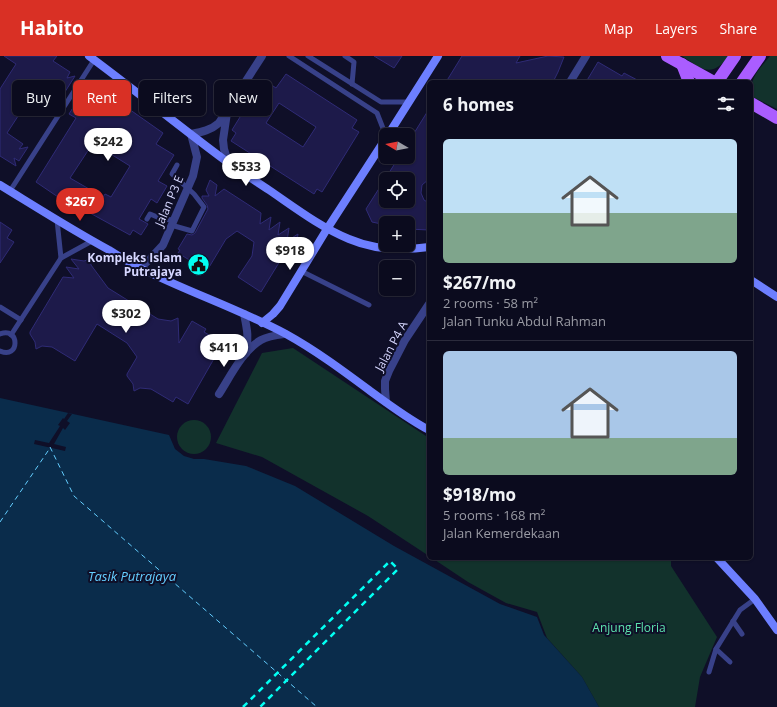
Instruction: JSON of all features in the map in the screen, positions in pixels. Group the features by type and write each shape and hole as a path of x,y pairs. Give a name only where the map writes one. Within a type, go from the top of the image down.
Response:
{"main road":[{"path":"667,56 710,80"},
{"path":"719,80 735,56"},
{"path":"743,80 760,56"},
{"path":"682,64 688,80"},
{"path":"754,107 777,118"}],"street":[{"path":"247,80 262,56"},
{"path":"392,128 438,56"},
{"path":"571,80 586,56"},
{"path":"91,58 228,162 327,229 348,239 385,249 401,250 427,247"},
{"path":"191,134 206,131 214,127 224,116"},
{"path":"227,116 223,140 228,162"},
{"name":"Jalan P3 E","path":"140,268 162,245 193,176 197,157 191,134"},
{"path":"262,323 280,306 379,148"},
{"path":"0,185 92,241 140,268 244,314 285,334 309,348 419,425 427,429"},
{"path":"753,281 777,296"},
{"name":"Jalan P4 A","path":"386,402 385,389 389,371 405,340 427,307"},
{"path":"244,314 248,333 246,353"},
{"path":"219,394 246,353 261,340 285,334"},
{"path":"719,560 755,599 777,630"}],"lane":[{"path":"289,56 377,113 384,128"},
{"path":"308,56 381,102 409,102"},
{"path":"345,56 354,62 352,84"},
{"path":"0,190 11,192 91,58"},
{"path":"147,219 150,214 192,231 204,207 188,188 172,174 177,164"},
{"path":"57,220 61,258"},
{"path":"11,334 61,258 92,241"},
{"path":"302,271 369,305"},
{"path":"0,307 21,320"},
{"path":"0,334 11,334 15,342 13,350 5,353 0,351"},
{"path":"709,672 716,650 740,610 755,599"},
{"path":"733,622 742,634"},
{"path":"716,650 730,662"}],"green space":[{"path":"682,56 729,56 717,68 706,70 695,65"},
{"path":"770,56 777,56 777,109 753,97 753,79 758,70"},
{"path":"293,348 427,437 427,555 368,516 262,457 216,443 262,353"},
{"path":"194,420 200,421 206,425 210,431 210,443 206,449 200,453 194,454 188,453 182,449 178,443 177,437 178,431 182,425 188,421"},
{"name":"Anjung Floria","path":"435,560 671,560 671,566 717,637 700,677 695,707 599,707 582,677 547,638 537,612 506,603 468,582"}],"water":[{"name":"Tasik Putrajaya","path":"0,398 169,435 175,449 184,456 194,459 204,459 246,466 295,486 394,546 500,604 537,617 544,635 582,677 599,707 0,707"}],"pier":[{"path":"68,413 72,414 67,421 70,423 65,430 63,428 54,444 66,447 65,451 34,444 35,440 49,443 60,426 58,425"}],"building":[{"path":"4,56 57,56 53,61 70,72 67,78 75,76 65,92 65,80 12,80 12,116 18,116 7,133 23,144 19,149 28,147 19,161 14,158 16,166 0,156 0,89 16,64"},
{"path":"374,56 402,56 394,68"},
{"path":"462,56 520,56 516,63 548,56 564,57 554,80 447,80"},
{"path":"598,62 622,76 624,73 637,80 587,80"},
{"path":"286,74 357,120 352,128 359,132 322,192 317,189 314,194 231,141 236,133 232,130 241,116 271,116 266,123 303,147 316,127 279,103 272,114 272,85 276,88"},
{"path":"73,108 73,116 131,116 131,110 163,133 156,144 174,155 158,181 167,186 157,203 151,199 139,219 148,224 141,235 133,230 130,235 59,196 58,197 36,182 76,118 69,114","holes":["93,143 130,166 111,197 105,194 103,197 70,178"]},
{"path":"427,112 427,181 422,185 421,193 424,200 427,202 427,230 415,229 415,216 379,216 379,224 372,222 366,209 379,189 379,208 415,208 415,172 389,172 395,164 415,164 415,132"},
{"path":"210,180 217,185 215,196 224,189 261,213 260,224 271,217 269,230 280,222 278,235 289,228 287,241 298,234 296,247 289,247 291,254 280,261 261,292 238,277 252,256 254,242 237,231 226,239 208,269 192,258 191,261 178,253 180,250 178,249 187,234 192,235 195,233 208,209 202,196 209,196 206,190"},
{"path":"0,222 12,230 7,238 14,242 0,263"},
{"path":"71,259 84,261 90,259 91,265 108,288 158,319 171,321 178,318 179,343 192,321 206,329 204,332 223,343 188,404 176,397 173,402 151,389 140,388 134,391 133,384 127,374 137,357 127,343 97,324 75,361 52,347 42,346 36,349 35,342 30,332 63,277 74,278 66,267 79,269"}],"ferry route":[{"path":"50,447 74,496 317,707"},
{"path":"0,522 50,448"}],"railway":[{"path":"243,707 390,561 398,569 260,707"}],"place":[{"name":"Kompleks Islam Putrajaya","path":"198,264"}]}
